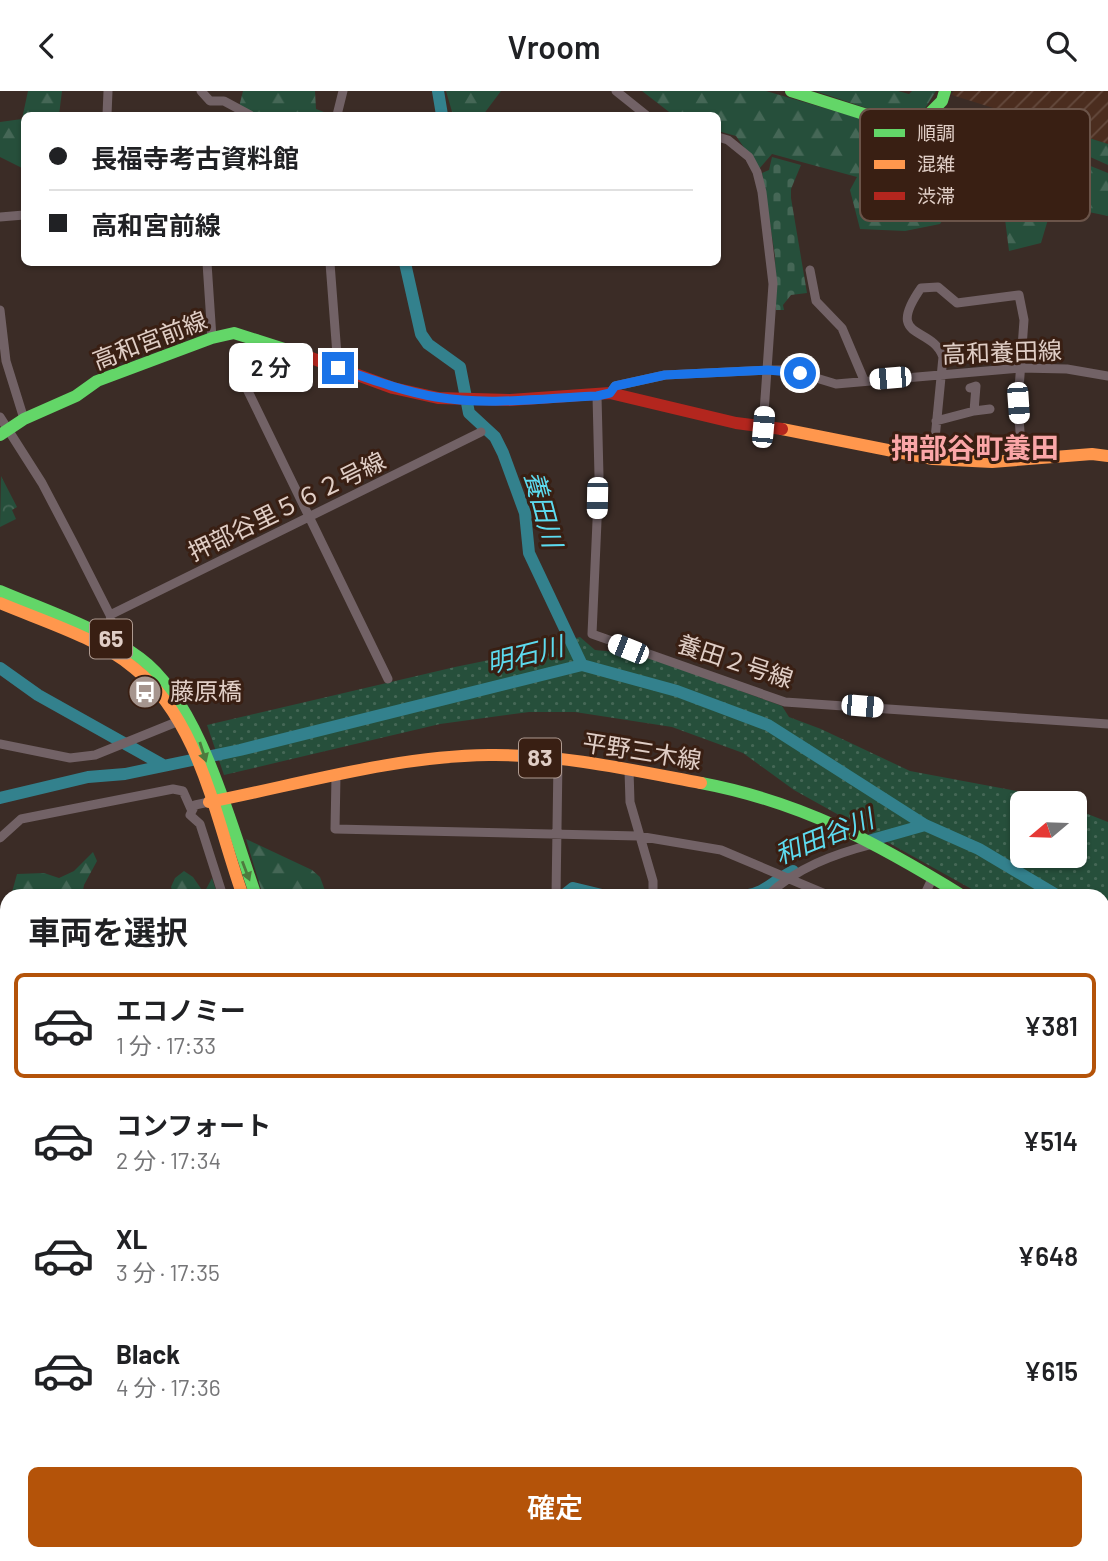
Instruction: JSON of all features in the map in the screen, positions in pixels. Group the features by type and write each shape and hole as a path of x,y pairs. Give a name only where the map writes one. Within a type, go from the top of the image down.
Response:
{"main road":[{"path":"791,91 860,113"},
{"path":"934,109 942,101 945,91"},
{"name":"高和宮前線","path":"5,432 24,419 76,396 97,381 212,338 234,334 257,338 393,388 438,398 603,395 763,427 817,434 933,459 973,462 1092,454 1108,456"},
{"name":"65","path":"0,591 115,641 143,660 173,692 207,780 241,889"},
{"name":"65","path":"0,603 102,647 136,669 165,698 185,724"},
{"name":"平野三木線","path":"214,801 336,776 467,756 558,760 629,770 763,797 826,819 951,889"},
{"name":"65","path":"214,801 253,889"}],"street":[{"path":"107,112 108,91"},
{"path":"201,91 210,101 223,101 244,112"},
{"path":"338,112 342,91"},
{"path":"617,91 642,112"},
{"path":"721,138 735,144 748,157 757,172 762,192 773,284 763,427"},
{"path":"0,217 21,215"},
{"path":"207,266 212,338"},
{"path":"330,266 338,368"},
{"path":"810,269 816,301 842,328 864,380"},
{"path":"933,459 941,350 917,334 907,319 908,307 921,288 937,287 957,303 1019,295 1024,320 1018,403 1023,460"},
{"path":"0,310 6,361 24,419"},
{"path":"257,338 246,387 388,679"},
{"name":"高和養田線","path":"603,395 615,386 665,375 768,370 790,370 836,384 1020,368 1067,369 1108,376"},
{"path":"974,411 973,387 978,371"},
{"name":"養田２号線","path":"603,395 600,411 592,634 785,702 1108,724"},
{"path":"936,421 990,409"},
{"path":"0,417 5,432 43,483 110,615 115,641"},
{"name":"押部谷里５６２号線","path":"110,615 481,432"},
{"path":"0,744 70,758 108,750 132,737 185,724"},
{"path":"556,889 558,760"},
{"path":"629,770 630,802 653,889"},
{"path":"336,776 335,829 638,836 721,850 811,889"},
{"path":"0,838 21,819 173,789 183,791 191,809 190,815 200,824 221,889"},
{"path":"191,809 201,802 214,801"},
{"path":"774,889 785,879 811,865 869,842"},
{"path":"927,889 932,879"}],"shaded area":[{"path":"954,91 1108,91 1108,144 1090,138 1090,109 997,109 952,95"}],"green space":[{"path":"28,91 62,91 59,112 24,112"},
{"path":"243,91 315,91 316,109 324,112 238,112"},
{"path":"446,91 501,91 485,112 452,112"},
{"path":"642,91 766,91 860,118 860,221 942,221 940,224 905,231 860,229 850,190 857,177 772,154 759,169 736,136 721,132 721,112 669,112"},
{"path":"815,91 898,91 909,94 912,91 936,91 925,109 870,109"},
{"path":"21,119 21,168 0,157 0,122"},
{"path":"1090,138 1108,144 1108,165 1090,157"},
{"path":"772,157 801,165 791,189 791,198 807,293 791,295 783,305 784,310 776,310 775,256 762,173 769,170"},
{"path":"1090,166 1108,173 1108,216 1090,212"},
{"path":"1005,221 1048,221 1041,243 1009,251"},
{"path":"1,476 17,507 12,510 16,519 0,527"},
{"path":"580,637 595,650 643,655 782,706 789,717 910,771 1016,791 1010,791 1010,868 1087,868 1087,814 1108,822 1108,889 971,889 794,790 743,753 672,727 575,712 529,712 440,724 224,775 207,725 455,667 562,648 562,642"},
{"path":"246,839 312,870 320,877 324,889 261,889"},
{"path":"93,852 97,861 83,889 13,889 17,874 44,873 59,878 74,871"},
{"path":"184,871 193,877 201,889 172,889 175,878"},
{"path":"212,878 216,889 206,889"}],"waterway":[{"name":"養田川","path":"438,91 442,112"},
{"name":"養田川","path":"406,266 421,334 428,344 460,367 469,413 495,437 503,453 525,513 529,553 582,665"},
{"name":"明石川","path":"0,798 88,777 125,774 240,750 582,665 677,691 768,725 925,825 979,849 1046,889"},
{"path":"0,668 38,695 163,765"},
{"name":"和田谷川","path":"865,842 925,825"},
{"name":"和田谷川","path":"764,889 793,871"},
{"name":"和田谷川","path":"572,889 577,889"}],"traffic: fast":[{"path":"791,91 860,113"},
{"path":"934,109 942,101 945,91"},
{"path":"0,435 24,419 76,396 97,381 212,338 234,333 303,355"},
{"path":"0,591 72,621 124,647 161,678 180,704 211,767 254,889"},
{"path":"701,783 738,791 806,813 869,842 951,889"}],"traffic: slow":[{"path":"782,429 933,459 992,462 1092,454 1108,456"},
{"path":"0,603 103,647 134,668 157,690 175,715 203,773 241,889"},
{"path":"209,802 383,766 419,760 489,755 569,760 701,783"}],"traffic: jam":[{"path":"303,355 393,388 438,398 510,400 610,393 736,423 782,429"}],"place":[{"name":"藤原橋","path":"145,692"}],"district":[{"name":"押部谷町養田","path":"975,448"}],"route":[{"path":"338,368 393,388 438,398 510,400 597,396 610,393 615,386 665,375 768,370 800,373"}]}
